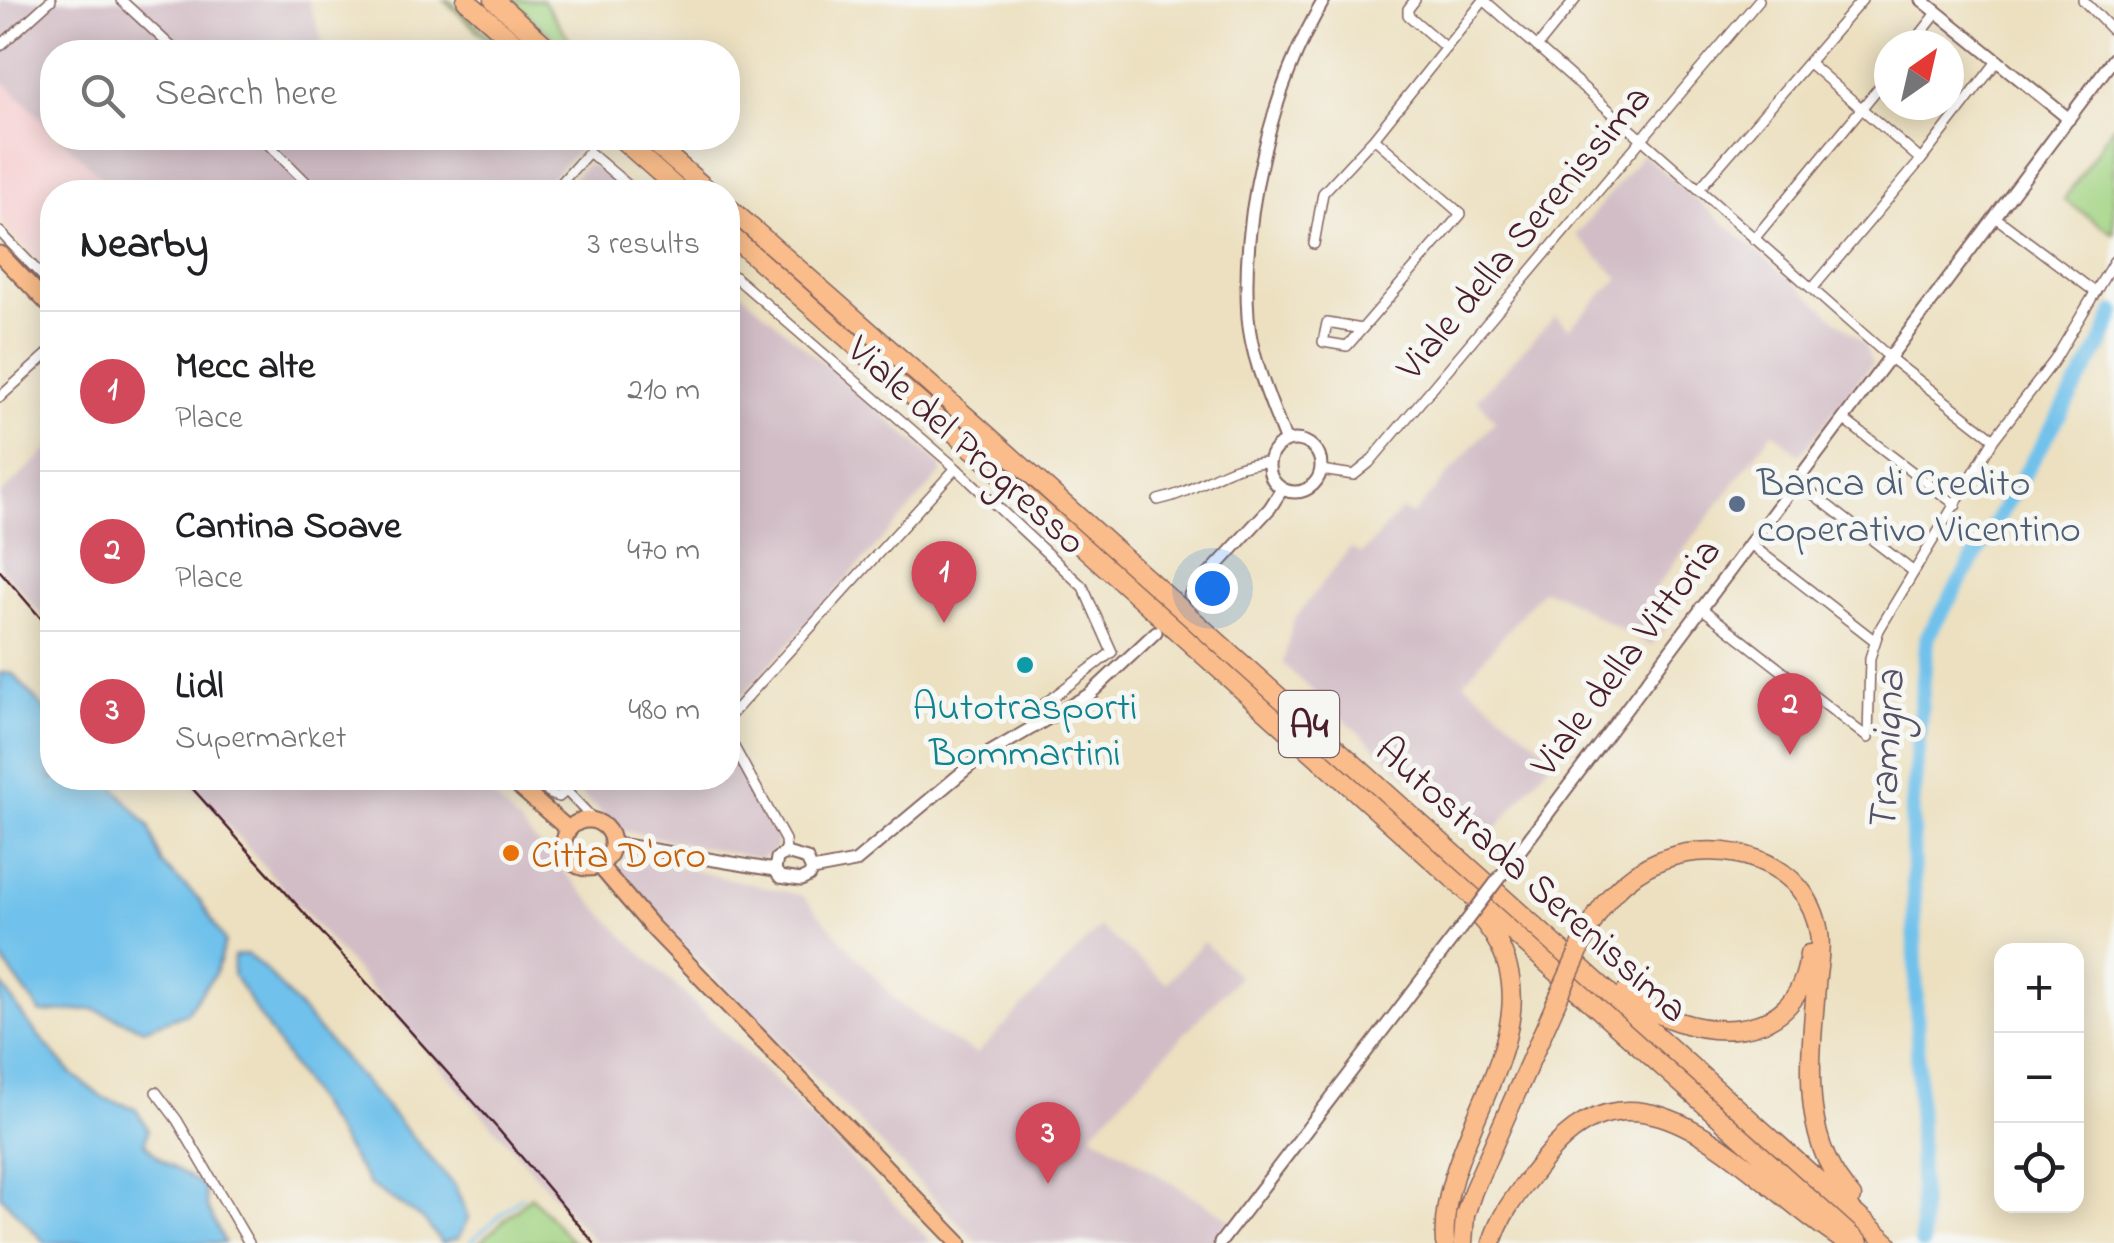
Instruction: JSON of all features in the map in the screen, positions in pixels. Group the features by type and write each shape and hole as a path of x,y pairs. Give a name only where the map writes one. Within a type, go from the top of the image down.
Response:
{"highway":[{"path":"466,0 511,40"},
{"path":"494,0 539,40"},
{"path":"634,150 667,180"},
{"path":"662,150 696,180"},
{"name":"Autostrada Serenissima","path":"740,218 1890,1243"},
{"name":"Autostrada Serenissima","path":"740,244 1859,1243"},
{"path":"1411,842 1489,928 1506,962 1512,988 1512,1014 1504,1049 1447,1195 1445,1243"},
{"path":"1462,1243 1473,1192 1560,1008 1602,906 1618,887 1648,866 1678,855 1711,850 1746,855 1775,867 1810,904 1820,935 1812,1094 1818,1142 1838,1182 1890,1243"},
{"path":"1556,945 1594,968 1647,1009 1685,1025 1728,1032 1751,1027 1778,1013 1804,976 1809,944 1800,912 1780,884 1746,866 1716,862 1667,869 1633,888 1614,907 1588,945"},
{"path":"1474,1243 1483,1194 1560,1008"},
{"path":"1492,1243 1505,1211 1561,1138 1592,1117 1628,1111 1665,1117 1699,1132 1804,1215 1847,1243"}],"main road":[{"path":"0,254 40,296"},
{"path":"523,790 568,829"},
{"path":"580,820 595,820 605,827 612,843 610,854 598,865 582,867 568,857 564,846 568,829 580,820"},
{"path":"598,865 652,926 959,1243"}],"street":[{"path":"0,46 51,0"},
{"path":"121,0 163,40"},
{"path":"1286,442 1259,366 1248,320 1250,258 1255,204 1274,117 1296,52 1324,0"},
{"path":"1415,0 1408,15 1446,48"},
{"path":"1314,244 1323,193 1374,138 1484,0 1889,357 1994,439"},
{"path":"1537,47 1575,0"},
{"name":"Viale della Serenissima","path":"1321,470 1338,475 1361,471 1759,0"},
{"path":"1698,189 1862,0"},
{"path":"1922,0 2069,119"},
{"path":"2084,0 2114,32"},
{"path":"1924,30 1937,13"},
{"name":"Viale della Vittoria","path":"1220,1243 2114,58"},
{"path":"1812,289 1921,160 1998,60"},
{"path":"1809,62 1921,160"},
{"path":"1754,238 1874,95"},
{"path":"1362,330 1461,214 1374,138"},
{"path":"274,150 304,180"},
{"path":"563,180 589,152 622,180"},
{"path":"1995,217 2095,292"},
{"path":"0,232 40,274"},
{"path":"1700,608 1868,738 1874,640 1994,439 2054,361 2114,261"},
{"name":"Viale del Progresso","path":"740,282 956,468 1083,587 1112,652 1031,714"},
{"path":"0,397 40,361"},
{"path":"1843,418 1956,505"},
{"path":"1295,440 1317,452 1321,470 1306,489 1290,492 1272,477 1272,453 1286,442 1295,440"},
{"path":"1158,500 1177,496 1238,464 1269,462"},
{"path":"740,705 956,468"},
{"path":"1796,480 1914,572"},
{"path":"1190,595 1270,508 1282,488"},
{"path":"1749,543 1874,640"},
{"path":"812,870 855,862 977,760 1090,694 1156,632"},
{"path":"740,758 784,840 786,854"},
{"path":"547,790 559,797 567,790 595,820"},
{"path":"612,843 775,870"},
{"path":"786,854 807,859 812,870 801,880 780,877 775,870 777,858 786,854"},
{"path":"156,1092 178,1120 249,1243"}],"shaded area":[{"path":"0,0 308,0 322,40 40,40 40,117 0,78"},
{"path":"0,78 40,117 40,150 73,150 105,180 40,180 40,263 0,221"},
{"path":"73,150 578,150 548,180 105,180"},
{"path":"1643,154 1864,343 1872,363 1800,455 1773,431 1654,590 1676,611 1651,646 1556,593 1542,590 1464,682 1554,757 1483,845 1283,664 1293,621 1350,548 1362,554 1401,510 1413,515 1495,421 1477,399 1555,316 1569,328 1619,278 1576,235"},
{"path":"585,166 596,168 610,180 572,180"},
{"path":"740,291 942,466 941,474 740,698"},
{"path":"40,457 40,612 0,567 0,495"},
{"path":"740,766 777,837 776,849 760,859 620,830 577,790 740,790"},
{"path":"197,790 487,790 628,940 769,1075 932,1243 596,1243"},
{"path":"555,790 577,790 565,800"},
{"path":"626,855 803,896 899,1004 934,1030 977,1054 1100,927 1166,983 1203,942 1239,976 1091,1133 1230,1219 1211,1243 978,1243 616,877"}],"green space":[{"path":"444,0 449,0 494,40 487,40"},
{"path":"511,0 543,0 570,40 556,40"},
{"path":"2114,125 2114,234 2064,200"},
{"path":"531,1196 573,1243 479,1243"}],"water":[{"path":"0,673 13,674 40,704 40,790 117,790 149,826 162,864 200,900 225,942 215,974 186,1013 144,1029 94,1009 41,1013 0,957"},
{"path":"247,954 266,970 455,1186 468,1218 458,1238 442,1243 424,1220 369,1184 233,975 234,956"},
{"path":"0,982 27,1022 71,1073 103,1098 135,1108 148,1129 145,1143 166,1163 204,1187 207,1207 225,1243 45,1243 0,1195"}],"waterway":[{"name":"Tramigna","path":"1922,1243 1912,813 1927,637 2100,347 2114,313"},
{"path":"469,1243 522,1196"}],"railway":[{"path":"0,571 40,617"},
{"path":"194,790 498,1129 594,1243"}],"place":[{"name":"Banca di Credito coperativo Vicentino","path":"1737,504"},
{"name":"Mecc alte","path":"944,623"},
{"name":"Autotrasporti Bommartini","path":"1025,665"},
{"name":"Cantina Soave","path":"1790,755"},
{"name":"Citta D'oro","path":"511,853"},
{"name":"Lidl","path":"1048,1184"}]}
